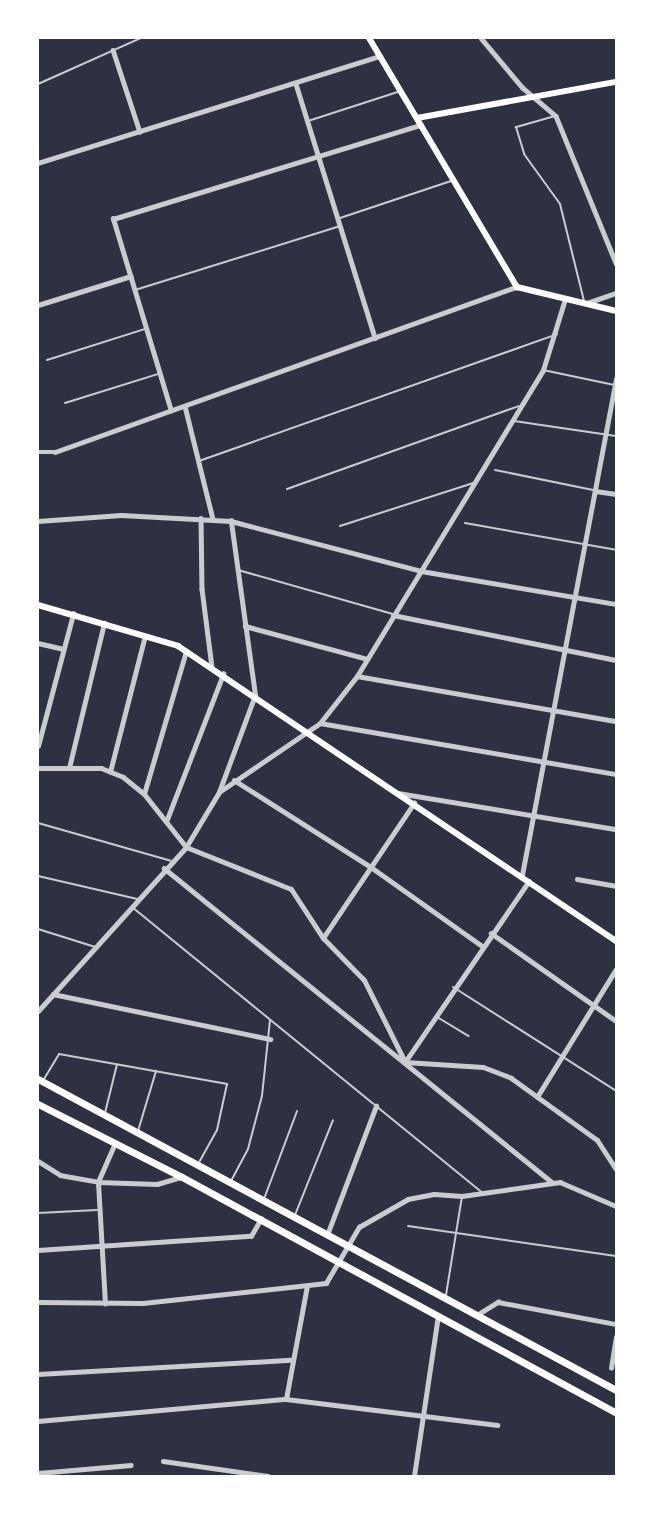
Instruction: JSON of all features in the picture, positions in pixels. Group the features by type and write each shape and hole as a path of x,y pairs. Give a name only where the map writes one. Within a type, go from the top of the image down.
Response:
{"main road":[{"path":"369,38 517,287 616,311"},
{"path":"417,118 616,82"},
{"path":"38,606 104,623 186,651 255,695 616,941"},
{"path":"40,1081 616,1390"},
{"path":"38,1104 262,1219 616,1413"}],"street":[{"path":"481,38 532,96 556,116 616,263"},
{"path":"114,50 140,132"},
{"path":"38,163 296,84 380,56"},
{"path":"296,84 375,338"},
{"path":"172,411 113,219 421,125"},
{"path":"38,305 131,276"},
{"path":"38,452 55,452 517,287"},
{"path":"584,304 616,294"},
{"path":"219,792 320,723 357,676 392,614 514,421 543,370 557,334 565,299"},
{"path":"522,876 616,383"},
{"path":"185,406 213,519"},
{"path":"595,491 616,494"},
{"path":"38,521 121,515 231,521 420,571 616,604"},
{"path":"201,518 202,589 212,667"},
{"path":"38,1011 97,948 164,868 174,861 186,847 219,792 255,695 231,521"},
{"path":"38,746 73,614"},
{"path":"392,614 616,660"},
{"path":"69,768 104,623"},
{"path":"245,626 367,659"},
{"path":"110,772 145,636"},
{"path":"38,643 63,649"},
{"path":"144,794 186,651"},
{"path":"166,822 223,674"},
{"path":"357,676 616,721"},
{"path":"320,723 616,774"},
{"path":"38,768 69,768 110,772 144,794 186,847 291,889 323,938 364,980 405,1062"},
{"path":"234,780 371,867 482,946"},
{"path":"398,792 616,829"},
{"path":"323,938 414,803"},
{"path":"164,868 553,1182 616,1206"},
{"path":"577,879 616,886"},
{"path":"405,1062 453,987 529,881"},
{"path":"492,934 616,1021"},
{"path":"537,1097 616,969"},
{"path":"53,994 270,1039"},
{"path":"405,1062 483,1067 511,1078 597,1140 616,1169"},
{"path":"327,1235 376,1106"},
{"path":"105,1304 96,1210 98,1182 115,1143"},
{"path":"38,1162 60,1174 98,1182 157,1184 182,1177"},
{"path":"38,1302 105,1304 326,1283 359,1227 408,1199 462,1196 553,1182"},
{"path":"38,1250 251,1236 262,1219"},
{"path":"286,1399 291,1360 307,1286"},
{"path":"477,1315 498,1302 616,1324"},
{"path":"414,1476 438,1316"},
{"path":"611,1368 616,1337"},
{"path":"38,1374 291,1360"},
{"path":"38,1421 286,1399 497,1425"},
{"path":"163,1462 268,1476"},
{"path":"38,1473 131,1465"}],"lane":[{"path":"38,84 141,38"},
{"path":"307,121 400,91"},
{"path":"556,116 516,127 524,154 560,204 584,304"},
{"path":"338,219 454,180"},
{"path":"135,290 340,226"},
{"path":"47,360 146,328"},
{"path":"198,462 557,334"},
{"path":"543,370 616,383"},
{"path":"65,403 160,373"},
{"path":"287,489 523,404"},
{"path":"514,421 616,436"},
{"path":"495,470 595,491"},
{"path":"340,526 476,482"},
{"path":"465,523 616,550"},
{"path":"238,570 392,614"},
{"path":"38,823 174,861"},
{"path":"38,876 138,899"},
{"path":"132,907 484,1193"},
{"path":"38,929 97,948"},
{"path":"453,987 562,1054 616,1092"},
{"path":"435,1016 468,1036"},
{"path":"230,1183 248,1149 262,1096 270,1039 270,1020"},
{"path":"40,1081 59,1054 227,1084 218,1130 197,1165"},
{"path":"104,1115 117,1064"},
{"path":"138,1133 156,1071"},
{"path":"263,1201 297,1111"},
{"path":"294,1218 333,1120"},
{"path":"446,1298 462,1196"},
{"path":"38,1213 96,1210"},
{"path":"408,1226 616,1256"}]}
